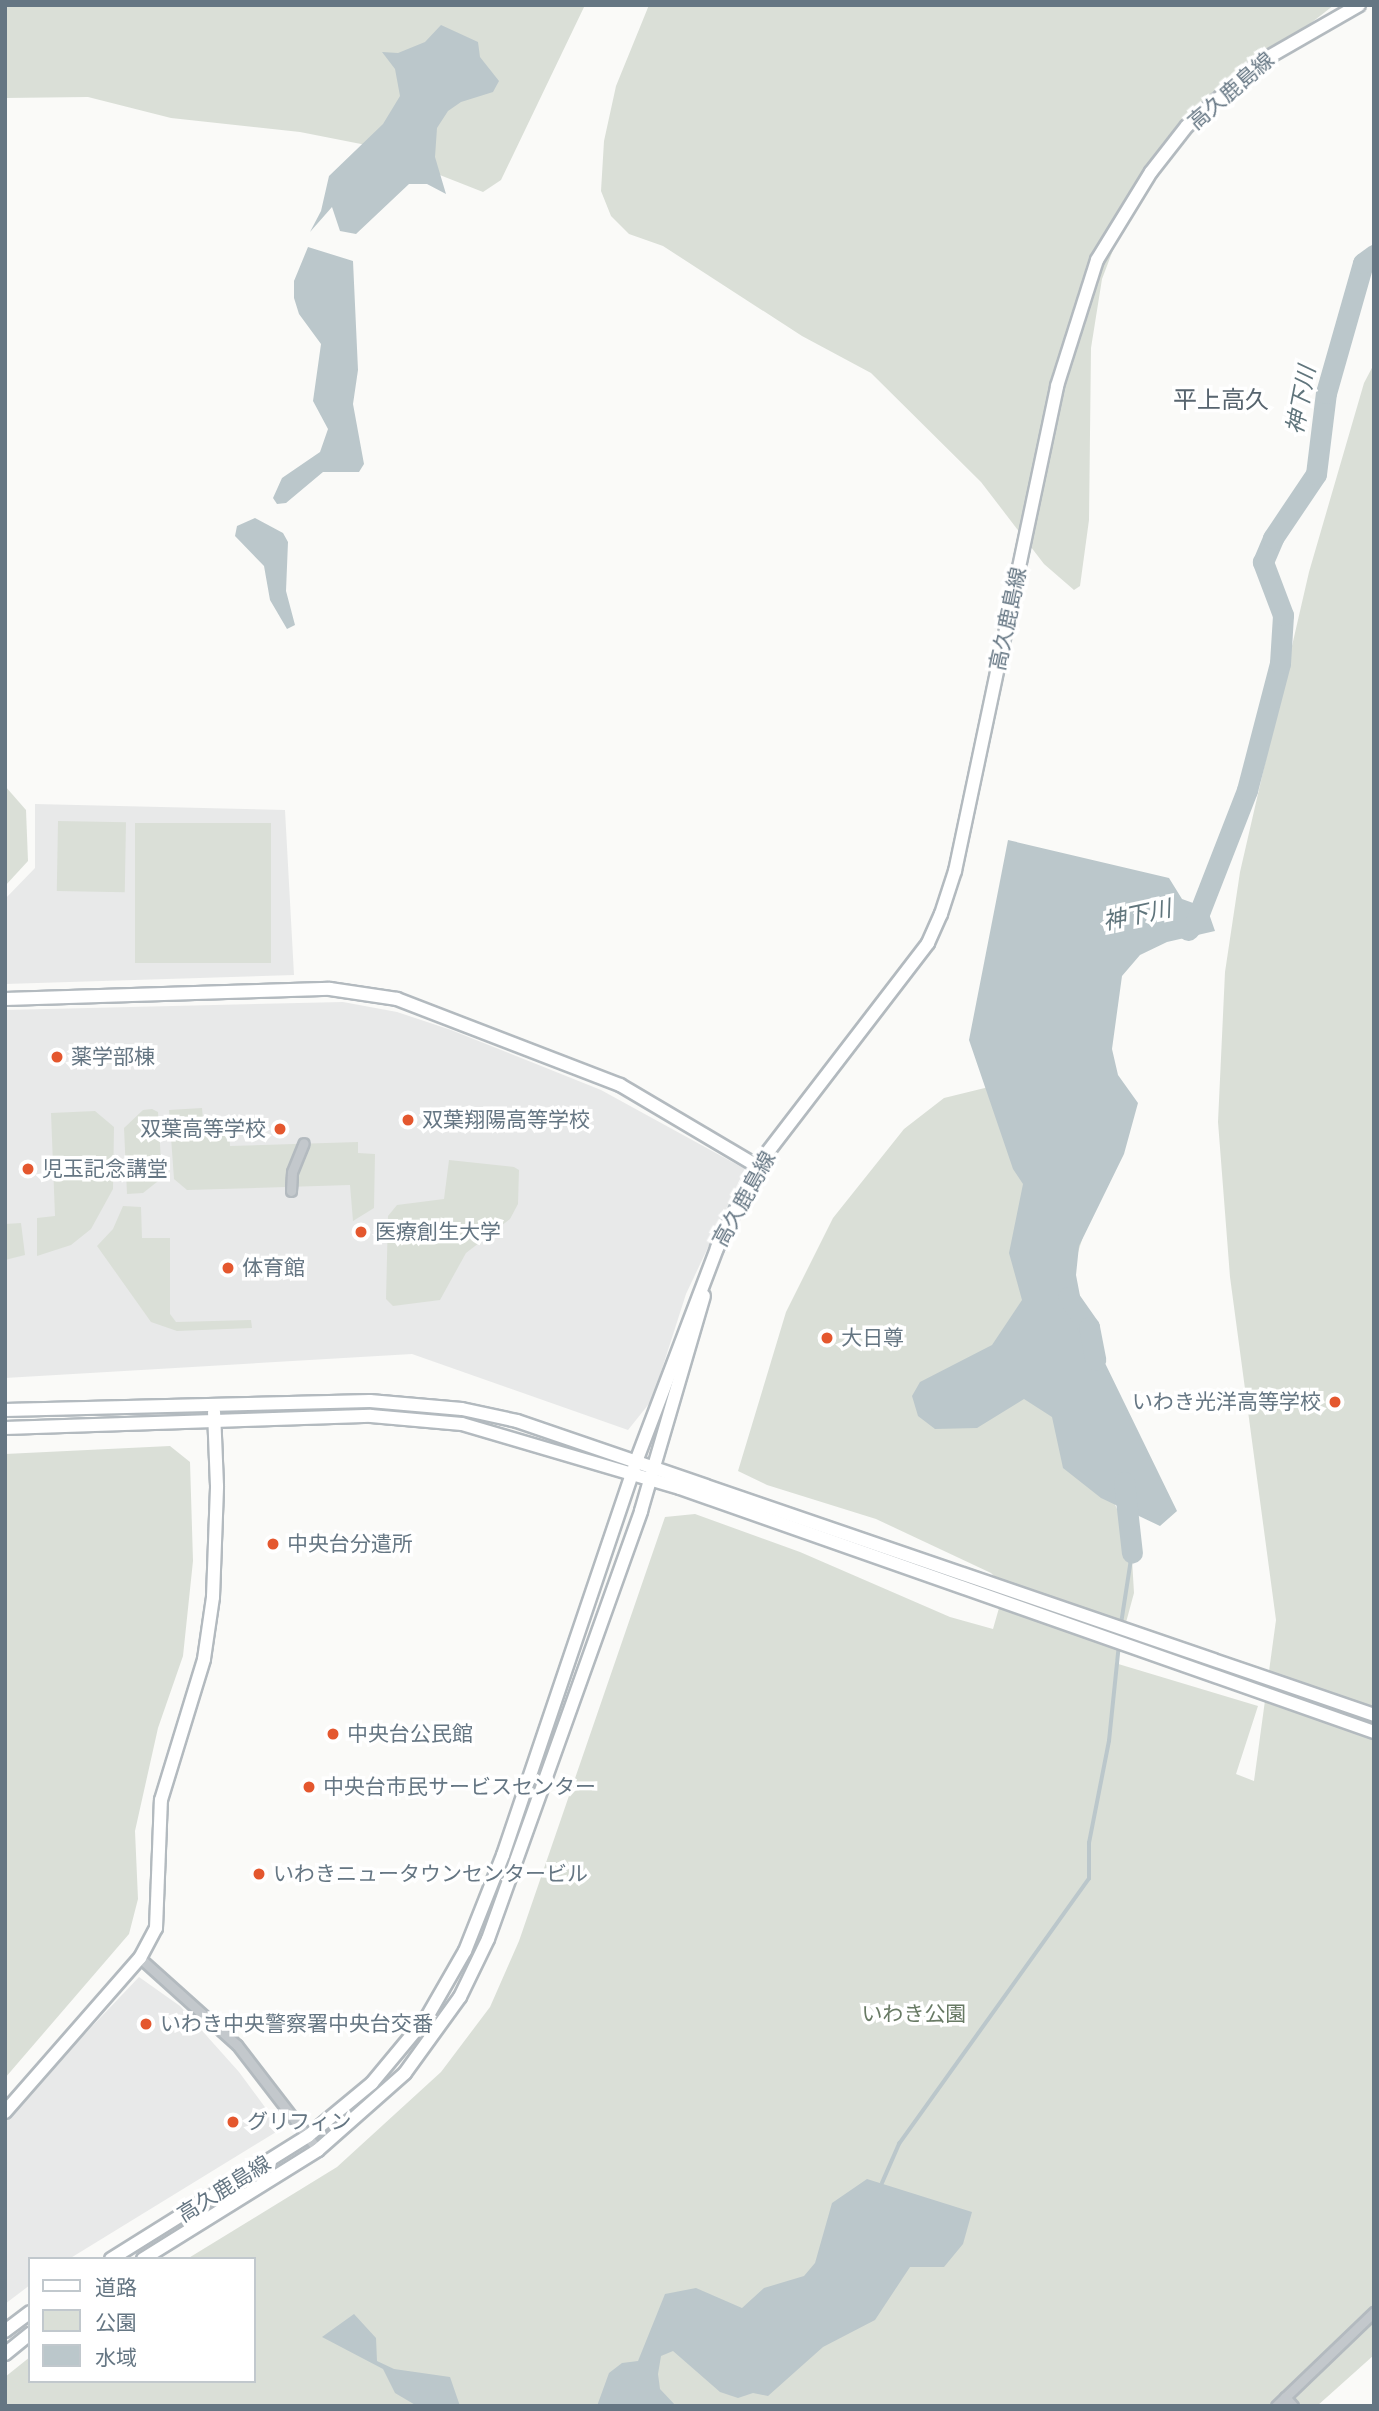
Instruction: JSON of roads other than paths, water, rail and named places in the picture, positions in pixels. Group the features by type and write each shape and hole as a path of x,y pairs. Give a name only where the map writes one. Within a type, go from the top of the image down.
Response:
{"street":[{"name":"高久鹿島線","path":"114,2257 308,2136 372,2084 427,2017 466,1951 508,1842 637,1459 704,1282 757,1166 928,943 941,914 955,871 1057,386 1097,260 1151,172 1196,118 1260,62 1359,5"},
{"path":"5,999 330,989 397,999 620,1085 757,1166"},
{"path":"292,1191 292,1171 304,1143"},
{"name":"高久鹿島線","path":"146,2257 318,2150 405,2073 471,1974 516,1863 650,1480 704,1297 704,1282"},
{"path":"5,1410 370,1401 438,1406 517,1420 654,1464 1374,1715"},
{"path":"5,2112 140,1958 156,1928 160,1800 204,1659 213,1597 218,1486 214,1405"},
{"path":"5,1427 421,1419 511,1436 650,1480 1374,1732"},
{"path":"140,1958 237,2045 318,2150"},
{"path":"1276,2406 1374,2312"},
{"path":"5,2331 28,2314"},
{"path":"5,2354 28,2336"},
{"path":"1285,2397 1293,2406"}],"water":[{"path":"441,25 478,42 480,57 499,81 493,92 461,102 448,111 437,128 435,157 446,194 427,184 409,184 356,234 340,231 332,207 310,232 321,211 329,176 383,124 400,96 395,69 382,52 398,53 425,42"},
{"path":"308,247 353,261 358,370 353,404 364,464 359,472 323,472 286,503 277,504 273,498 282,478 320,452 328,429 313,401 321,344 299,314 294,298 294,281"},
{"path":"255,518 283,533 288,542 286,591 295,625 287,629 270,600 264,566 235,536 237,526"},
{"path":"1008,840 1169,878 1182,899 1207,908 1215,931 1167,942 1140,955 1122,976 1112,1049 1118,1075 1138,1103 1124,1154 1079,1246 1076,1275 1085,1322 1177,1511 1160,1526 1101,1498 1063,1468 1052,1417 1024,1399 977,1428 935,1429 918,1416 912,1396 920,1382 992,1345 1022,1300 1009,1253 1023,1184 1013,1169 969,1040"},
{"path":"867,2179 972,2212 963,2244 944,2267 910,2267 875,2320 823,2347 768,2396 753,2393 738,2398 720,2392 673,2351 661,2356 658,2374 660,2389 676,2406 597,2406 609,2373 622,2363 638,2361 665,2294 696,2288 742,2308 764,2288 804,2276 815,2263 832,2203"},
{"path":"354,2314 376,2338 377,2361 394,2369 450,2377 460,2406 417,2406 395,2393 383,2369 322,2337"}],"waterway":[{"name":"神下川","path":"1188,930 1196,921 1247,790 1280,663 1283,615 1263,562 1273,538 1316,474 1326,393 1363,263 1374,255"},
{"name":"神下川","path":"1068,1297 1089,1327 1095,1359"},
{"name":"神下川","path":"1124,1482 1132,1553"},
{"path":"1121,1624 1132,1553"},
{"path":"882,2183 899,2144 1089,1879 1089,1843 1109,1741 1119,1645"}],"place":[{"name":"薬学部棟","path":"57,1057"},
{"name":"双葉翔陽高等学校","path":"408,1120"},
{"name":"双葉高等学校","path":"280,1129"},
{"name":"児玉記念講堂","path":"28,1169"},
{"name":"医療創生大学","path":"361,1232"},
{"name":"体育館","path":"228,1268"},
{"name":"大日尊","path":"827,1338"},
{"name":"いわき光洋高等学校","path":"1335,1402"},
{"name":"中央台分遣所","path":"273,1544"},
{"name":"中央台公民館","path":"333,1734"},
{"name":"中央台市民サービスセンター","path":"309,1787"},
{"name":"いわきニュータウンセンタービル","path":"259,1874"},
{"name":"いわき中央警察署中央台交番","path":"146,2024"},
{"name":"グリフィン","path":"233,2122"}],"district":[{"name":"平上高久","path":"1221,400"}],"park label":[{"name":"いわき公園","path":"914,2014"}]}
